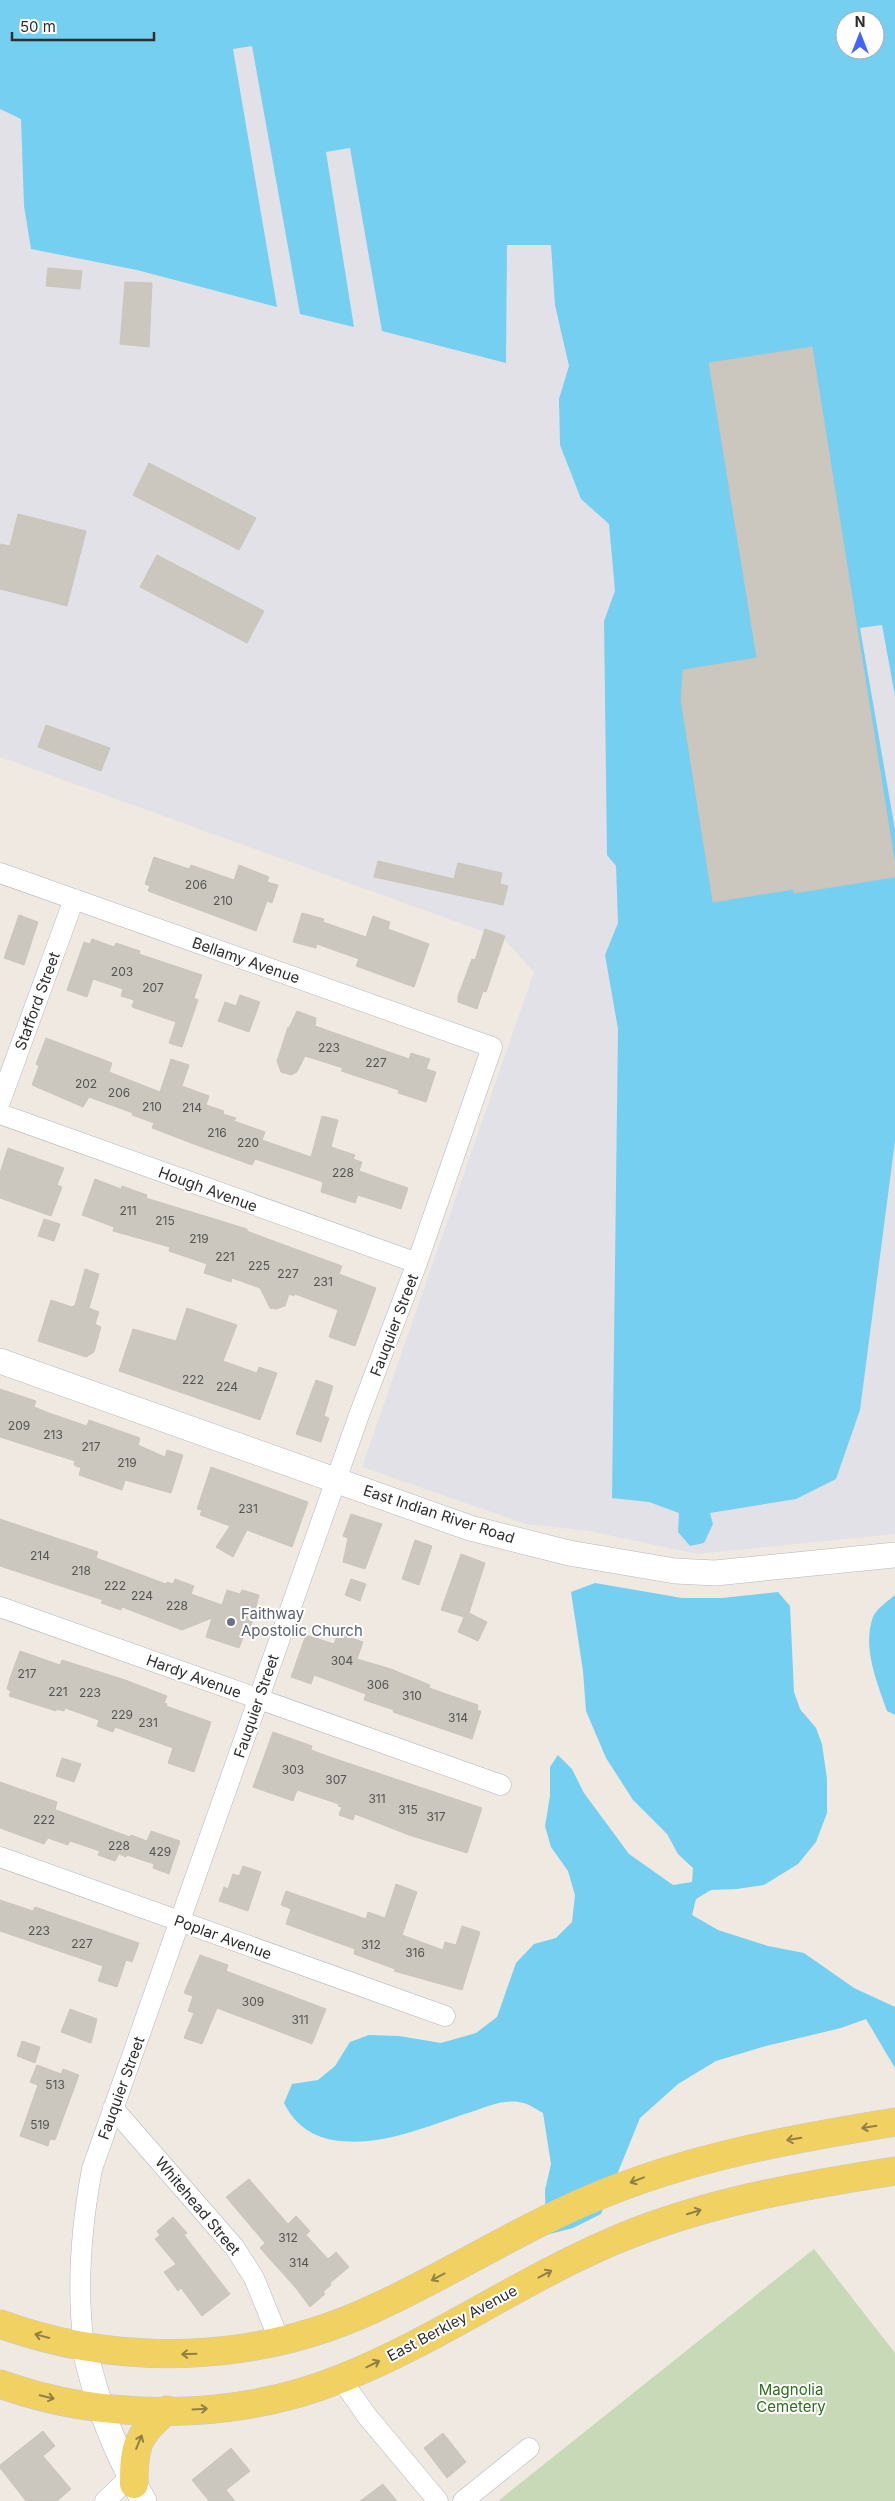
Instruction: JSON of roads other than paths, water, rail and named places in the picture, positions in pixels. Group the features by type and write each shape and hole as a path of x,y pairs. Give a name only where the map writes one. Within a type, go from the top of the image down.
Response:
{"main road":[{"path":"0,2324 84,2346 128,2353 207,2353 280,2342 316,2332 371,2310 544,2220 592,2198 693,2162 767,2144 895,2122"},
{"name":"East Berkley Avenue","path":"0,2384 99,2407 167,2410 247,2404 284,2396 342,2378 440,2330 550,2271 610,2242 660,2222 768,2193 895,2171"},
{"path":"136,2487 134,2454 140,2436 167,2410"}],"street":[{"name":"Bellamy Avenue","path":"0,873 492,1047"},
{"name":"Stafford Street","path":"0,1102 74,899"},
{"name":"Fauquier Street","path":"84,2346 79,2312 79,2264 83,2216 92,2169 359,1415 417,1264 492,1047"},
{"name":"Hough Avenue","path":"0,1114 417,1264"},
{"name":"East Indian River Road","path":"0,1361 470,1528 568,1553 675,1571 715,1573 754,1571 895,1555"},
{"name":"Hardy Avenue","path":"0,1607 501,1785"},
{"name":"Poplar Avenue","path":"0,1857 445,2016"},
{"name":"Whitehead Street","path":"113,2108 235,2248 254,2278 280,2342"},
{"path":"84,2346 99,2407 136,2487 105,2501"},
{"path":"342,2378 385,2439 438,2501"},
{"path":"464,2501 529,2448"}],"water":[{"path":"0,0 895,0 895,696 882,625 860,628 895,830 895,1141 860,1410 836,1479 796,1499 710,1513 713,1524 704,1543 690,1546 678,1532 679,1513 649,1502 612,1498 618,1029 605,955 618,923 616,866 607,855 604,621 615,591 609,524 581,499 560,445 559,399 569,366 555,305 551,245 507,245 506,363 382,331 350,148 326,152 354,327 300,314 252,46 233,49 277,307 137,270 31,249 24,206 21,119 0,109"},
{"path":"595,1583 682,1598 722,1598 778,1592 790,1606 794,1692 800,1709 816,1728 822,1744 827,1779 827,1813 816,1842 798,1864 764,1885 711,1890 696,1899 692,1915 718,1930 768,1946 804,1953 854,1988 895,2007 895,2068 866,2019 841,2028 766,2046 716,2061 678,2084 640,2118 601,2214 573,2228 546,2235 545,2190 551,2164 543,2113 530,2106 516,2102 503,2102 403,2134 368,2141 351,2142 333,2140 310,2132 293,2117 284,2103 292,2084 318,2080 335,2066 350,2042 369,2035 399,2036 441,2043 476,2033 497,2017 516,1963 534,1944 556,1938 572,1922 575,1895 568,1871 551,1847 545,1826 550,1796 550,1767 558,1755 572,1769 584,1793 629,1854 673,1885 692,1882 693,1868 678,1854 667,1834 633,1800 606,1758 586,1711 583,1671 571,1592"},
{"path":"895,1595 895,1715 887,1711 879,1688 872,1664 869,1640 873,1617"}],"place":[{"name":"Faithway Apostolic Church","path":"231,1622"}],"park label":[{"name":"Magnolia Cemetery","path":"791,2398"}]}
